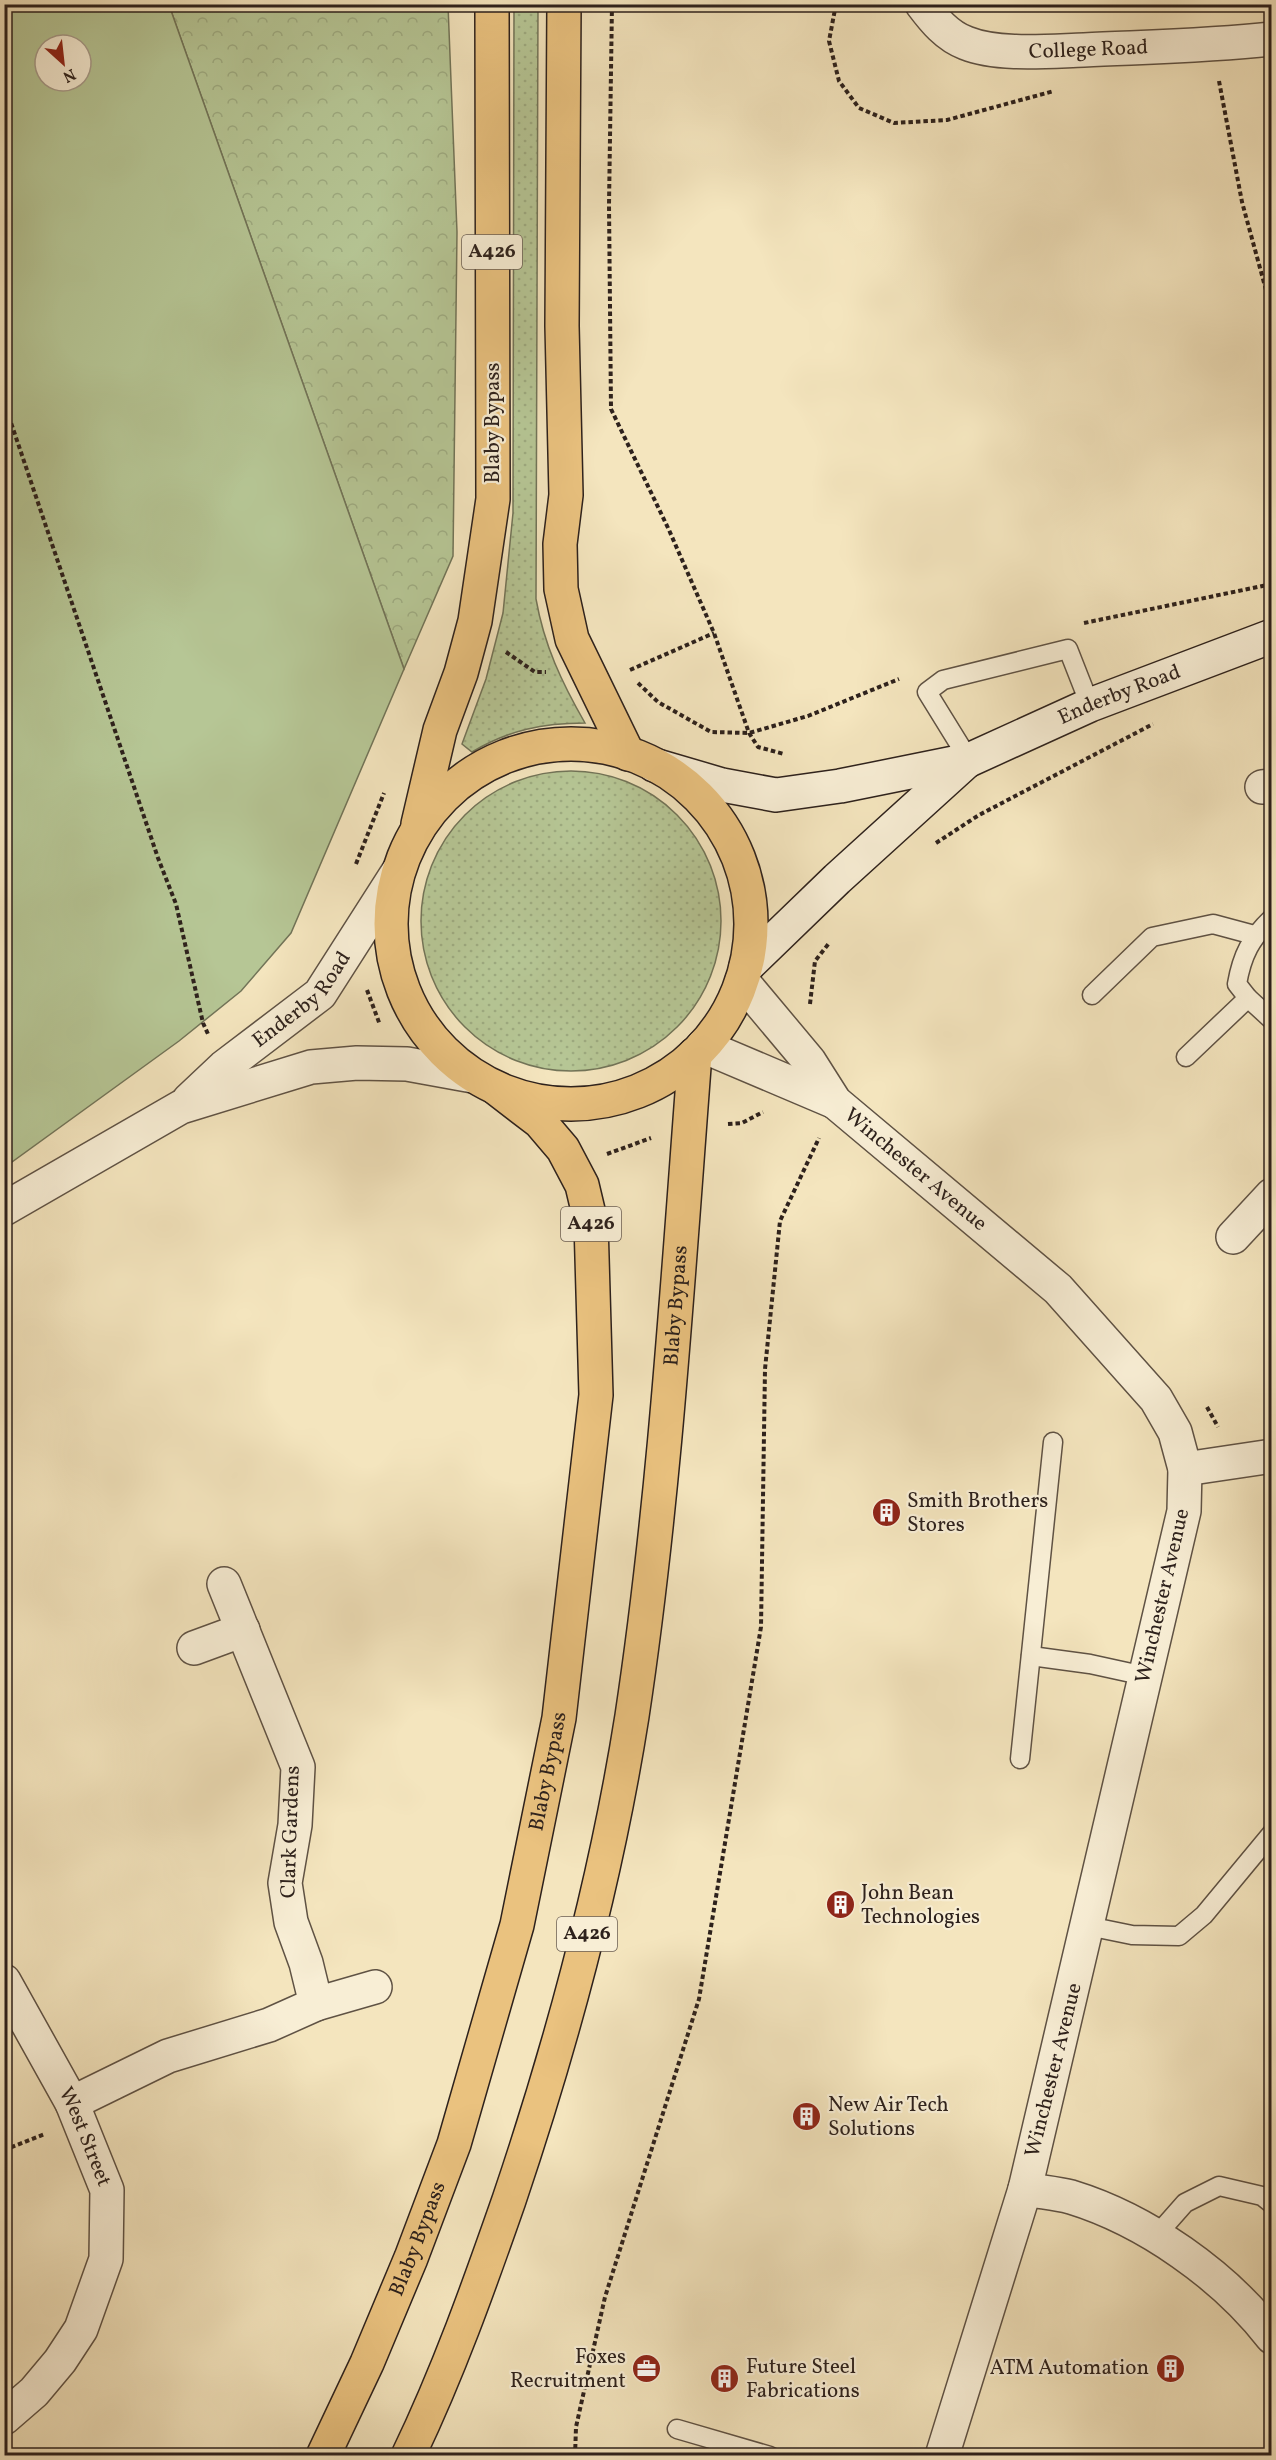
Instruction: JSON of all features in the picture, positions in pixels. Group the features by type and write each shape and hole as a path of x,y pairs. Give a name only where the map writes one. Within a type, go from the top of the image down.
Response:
{"main road":[{"name":"Blaby Bypass","path":"323,2456 406,2268 454,2144 518,1925 563,1686 596,1395 591,1223 582,1185 563,1149 540,1122 447,1056 430,1037 404,993 396,968 391,937 392,902 398,872 416,831 440,730 461,673 475,621 493,499 492,4"},
{"path":"564,4 562,326 566,495 560,544 561,589 572,639 641,759"},
{"path":"416,831 447,793 474,772 497,760 529,749 562,744 595,746 641,759 681,781 704,802 722,826 737,854 746,881 751,913 744,974 725,1017 699,1050 651,1085 621,1097 587,1103 551,1103 485,1082"},
{"name":"Blaby Bypass","path":"408,2456 456,2343 542,2101 583,1952 609,1835 632,1717 671,1389 699,1050"}],"street":[{"name":"College Road","path":"922,4 942,28 966,44 1002,50 1046,51 1212,45 1272,39"},
{"name":"Enderby Road","path":"969,760 1090,705 1272,636"},
{"path":"641,759 722,785 776,795 840,786 969,760"},
{"path":"744,974 837,879 969,760"},
{"name":"Enderby Road","path":"181,1107 224,1067 320,994 398,872"},
{"name":"Winchester Avenue","path":"744,974 809,1060 835,1102 1058,1289 1156,1399 1175,1432 1185,1469 1184,1511 1025,2189 942,2456"},
{"name":"Winchester Avenue","path":"699,1050 835,1102"},
{"name":"Enderby Road","path":"4,1209 181,1107 311,1067 357,1063 407,1064 485,1082"},
{"path":"1233,1237 1272,1195"},
{"path":"1185,1469 1272,1456"},
{"name":"Clark Gardens","path":"224,1584 298,1767 295,1826 285,1883 291,1922 306,1963 315,2004"},
{"path":"194,1648 243,1630"},
{"name":"West Street","path":"4,1981 72,2103 107,2190 106,2259 81,2329 66,2353 34,2392 4,2418"},
{"path":"72,2103 168,2056 268,2025 315,2004 375,1987"},
{"path":"1025,2189 1070,2197 1130,2221 1208,2270 1272,2337"}],"lane":[{"path":"969,760 927,692 943,680 1068,649 1090,705"},
{"path":"1272,918 1254,935 1242,957 1237,984 1248,998 1272,1020"},
{"path":"1092,995 1152,937 1213,924 1254,935"},
{"path":"1186,1057 1248,998"},
{"path":"1020,1759 1053,1442"},
{"path":"1030,1656 1090,1664 1145,1676"},
{"path":"1088,1926 1132,1935 1179,1936 1204,1915 1272,1833"},
{"path":"1155,2237 1185,2203 1219,2186 1262,2196 1272,2204"},
{"path":"677,2428 770,2456"}],"path":[{"path":"612,4 609,205 611,409 669,530 714,633 749,733 711,732 658,702 626,672 714,633"},
{"path":"1212,45 1242,202 1272,312"},
{"path":"4,402 158,858 176,904 203,1023 224,1067"},
{"path":"504,651 535,672 547,672"},
{"path":"934,844 980,815 1157,722"},
{"path":"352,873 385,790"},
{"path":"809,1012 815,960 832,939"},
{"path":"366,987 381,1029"},
{"path":"575,2456 576,2427 605,2297 699,1999 761,1627 765,1369 780,1221 835,1102"},
{"path":"599,1157 659,1135"},
{"path":"1202,1398 1217,1426 1224,1433"}],"green space":[{"path":"5,4 169,5 404,669 291,933 241,991 179,1041 5,1167"},
{"path":"169,5 448,5 457,232 453,556 404,669"},
{"path":"514,5 538,5 536,599 539,616 555,663 585,723 555,724 527,729 499,738 472,752 462,744 486,679 503,613 513,513"},
{"path":"571,771 600,774 628,782 654,796 677,815 696,838 710,864 718,892 721,921 718,950 710,978 696,1004 677,1027 654,1046 628,1060 600,1068 571,1071 542,1068 514,1060 488,1046 465,1027 446,1004 432,978 424,950 421,921 424,892 432,864 446,838 465,815 488,796 514,782 542,774"}],"place":[{"name":"Smith Brothers Stores","path":"886,1513"},
{"name":"John Bean Technologies","path":"840,1905"},
{"name":"New Air Tech Solutions","path":"807,2117"},
{"name":"ATM Automation","path":"1170,2368"},
{"name":"Foxes Recruitment","path":"647,2369"},
{"name":"Future Steel Fabrications","path":"725,2379"}]}
